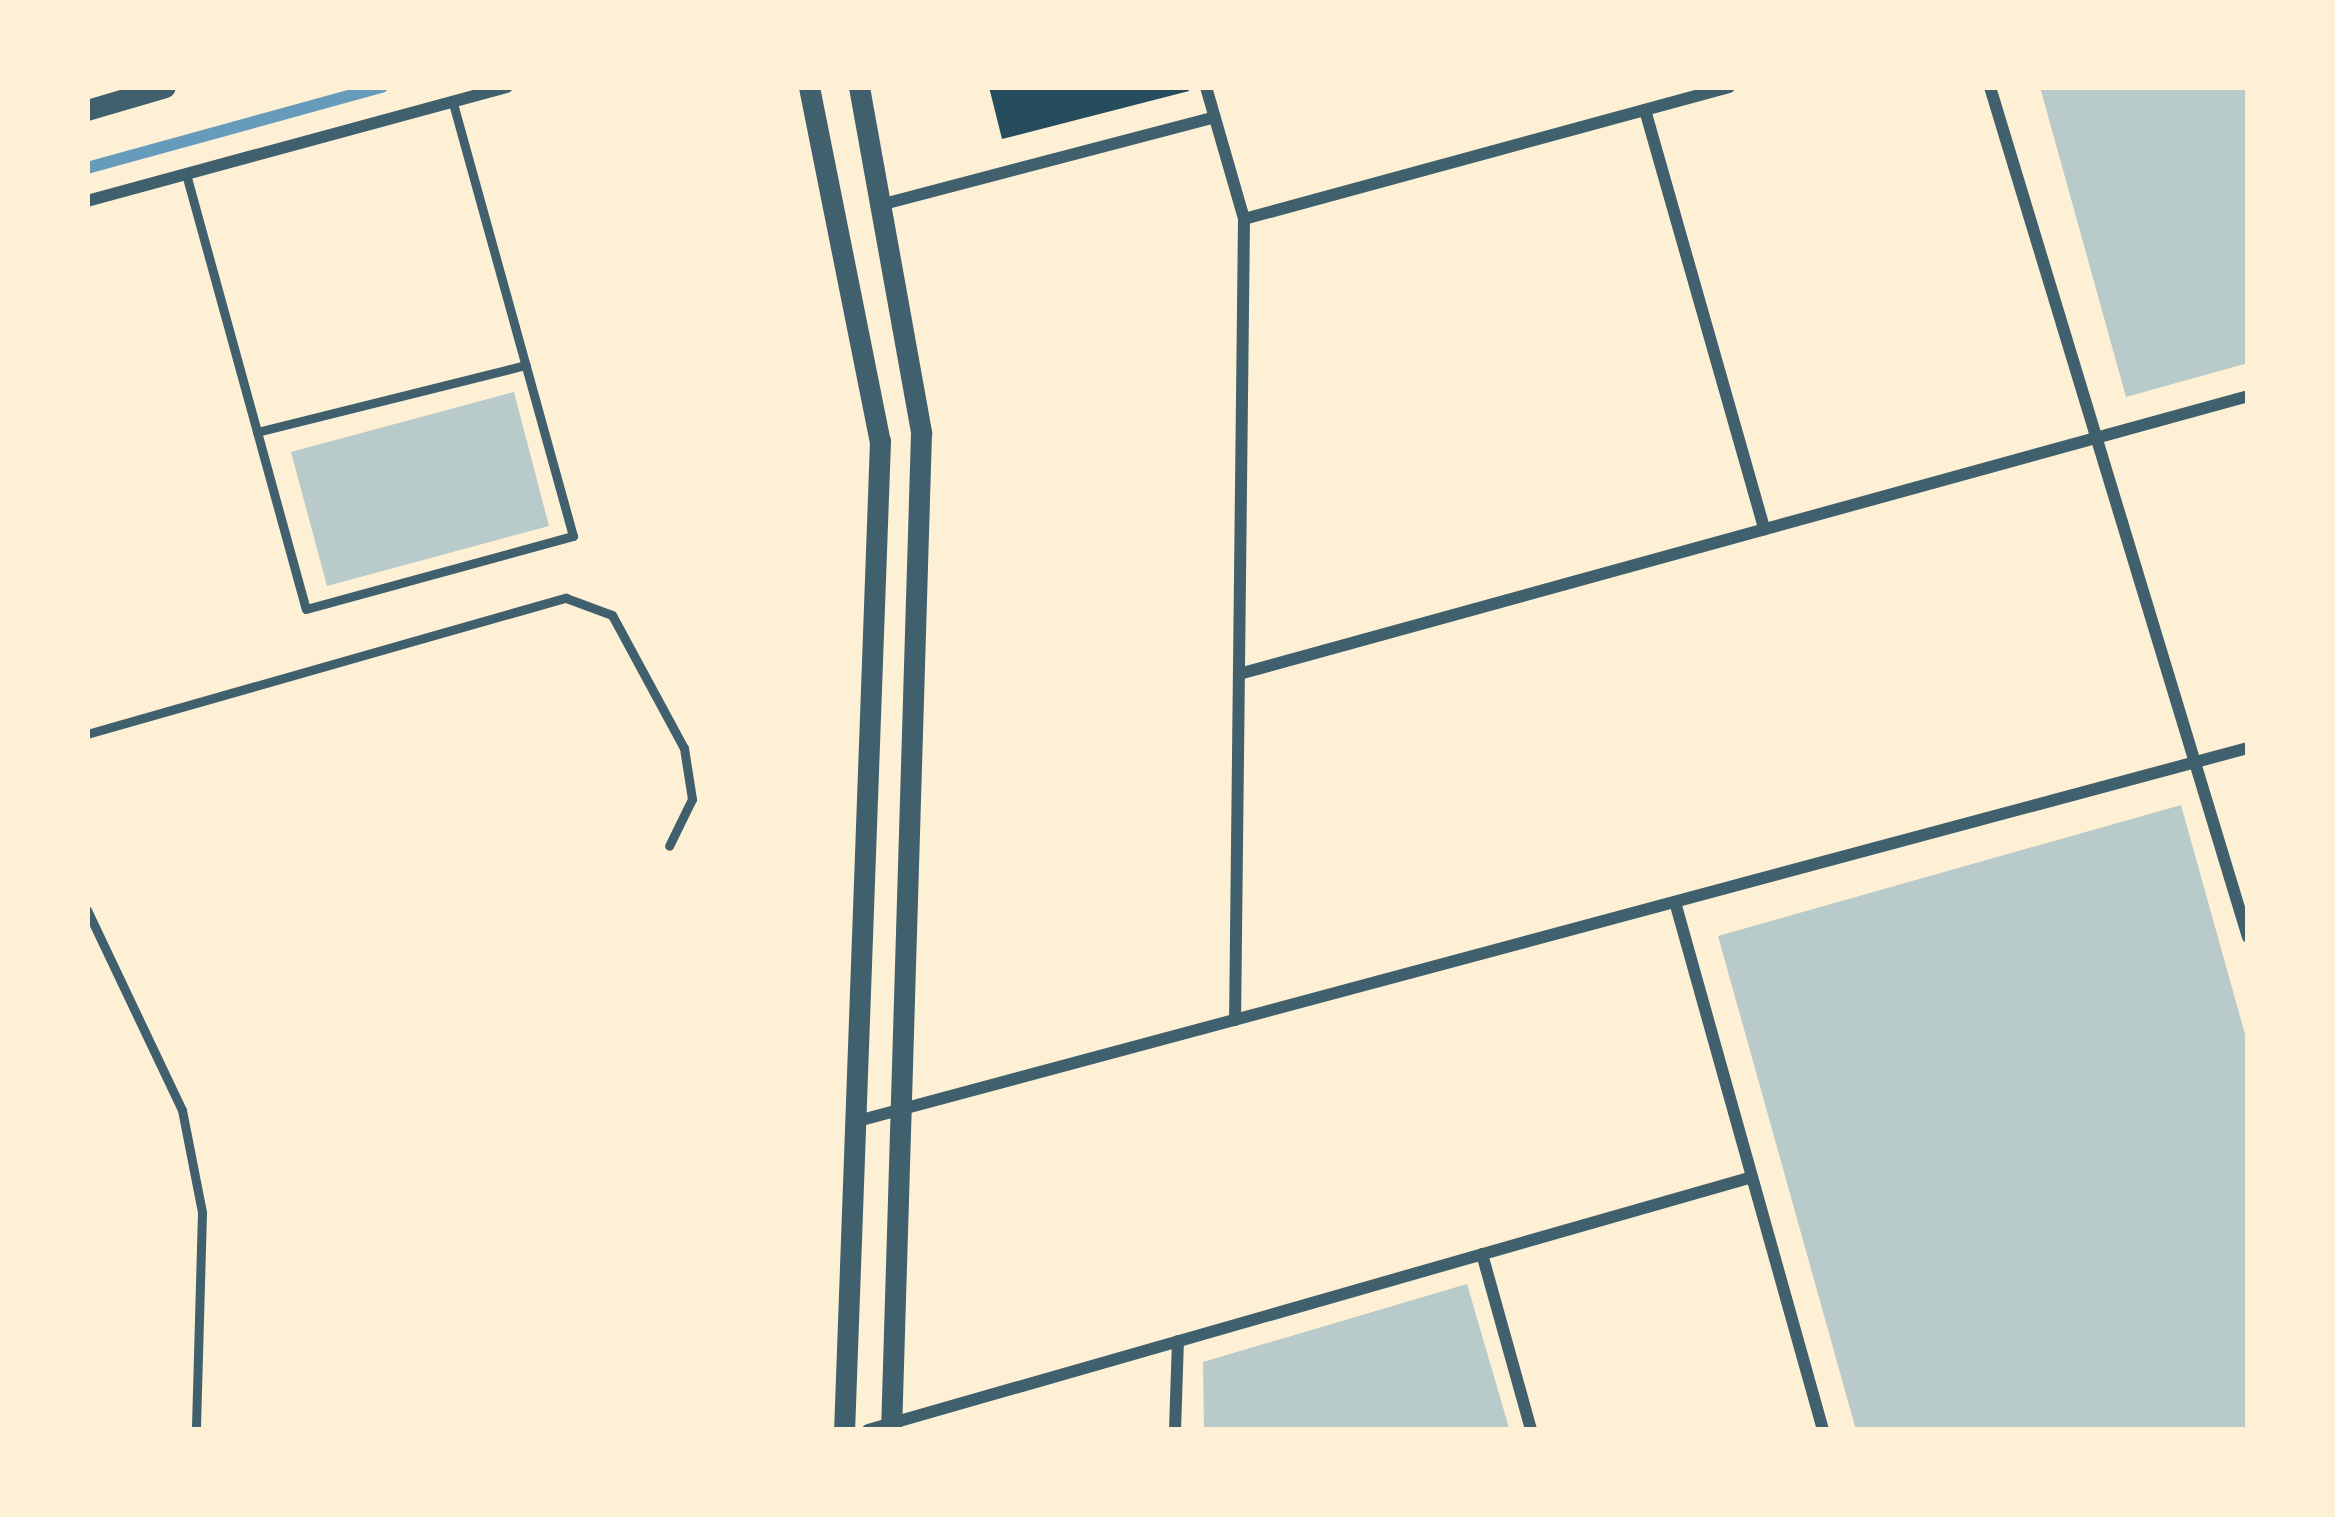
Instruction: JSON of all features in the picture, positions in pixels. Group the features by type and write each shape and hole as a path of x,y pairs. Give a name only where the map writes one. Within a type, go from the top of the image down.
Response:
{"street":[{"path":"87,110 165,87"},
{"path":"87,201 507,87"},
{"path":"809,87 880,441 844,1430"},
{"path":"859,87 921,433 891,1427"},
{"path":"1206,87 1244,219 1235,1020"},
{"path":"1244,219 1730,87"},
{"path":"1990,87 2248,937"},
{"path":"1645,110 1764,529"},
{"path":"880,205 1215,117"},
{"path":"1239,674 2248,395"},
{"path":"854,1122 2248,748"},
{"path":"1675,902 1823,1430"},
{"path":"868,1430 1752,1177"},
{"path":"1482,1254 1531,1430"},
{"path":"1174,1430 1178,1341"}],"lane":[{"path":"186,174 306,609 573,536 452,102"},
{"path":"257,432 526,365"},
{"path":"87,734 566,598 612,615 684,748 692,799 669,846"},
{"path":"87,910 182,1110 202,1212 196,1430"}],"shaded area":[{"path":"2040,87 2248,87 2248,363 2126,397"},
{"path":"514,392 549,526 327,586 291,452"},
{"path":"2181,805 2248,1045 2248,1430 1856,1430 1718,936"},
{"path":"1467,1284 1509,1428 1204,1430 1203,1362"}],"building":[{"path":"989,87 1188,87 1189,91 1002,139"}],"waterway":[{"path":"87,168 382,87"}]}
